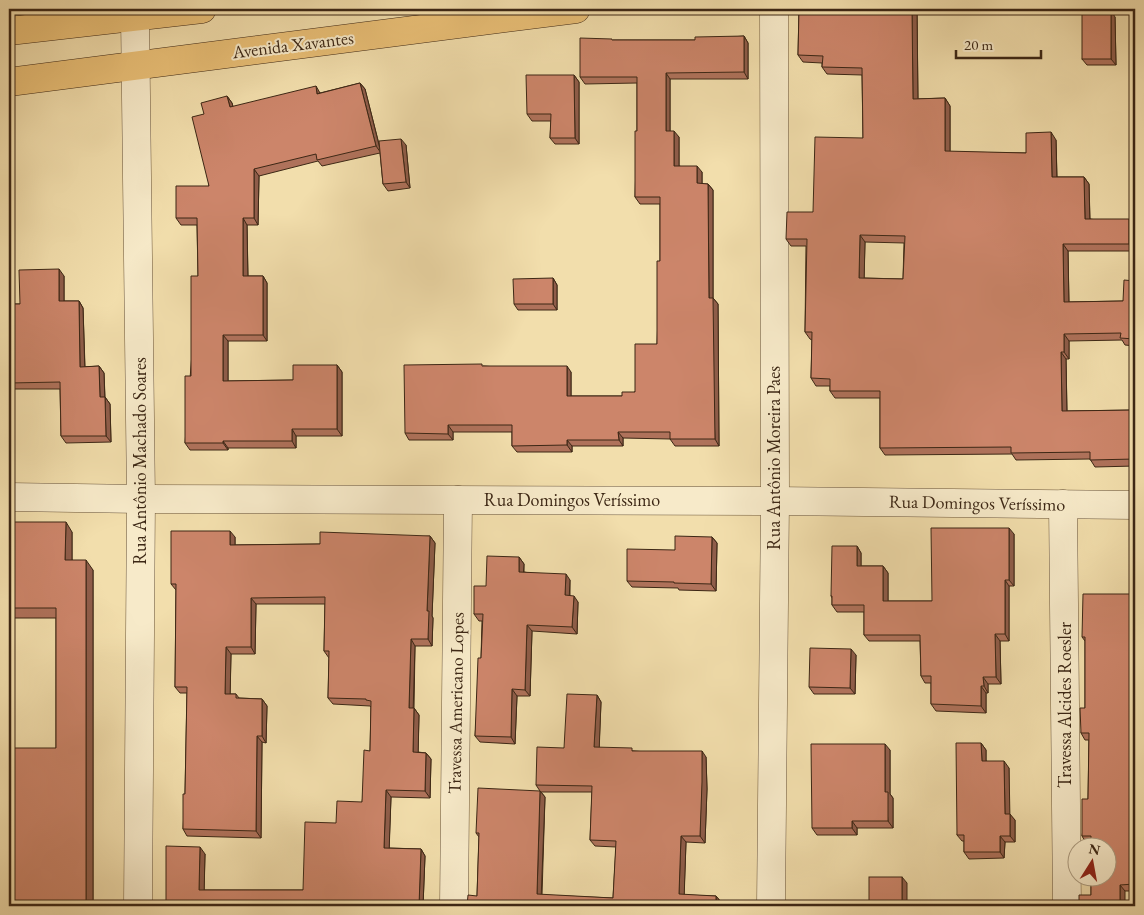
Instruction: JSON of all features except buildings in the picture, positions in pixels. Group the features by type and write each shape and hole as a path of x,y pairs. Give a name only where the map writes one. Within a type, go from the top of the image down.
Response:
{"main road":[{"path":"9,31 202,9"},
{"name":"Avenida Xavantes","path":"9,82 576,9"}],"street":[{"name":"Rua Antônio Moreira Paes","path":"771,906 775,501 774,9"},
{"name":"Rua Antônio Machado Soares","path":"135,16 141,499 138,906"},
{"name":"Rua Domingos Veríssimo","path":"9,497 1135,505"},
{"name":"Travessa Americano Lopes","path":"454,906 458,500"},
{"name":"Travessa Alcides Roesler","path":"1063,504 1067,906"}]}
